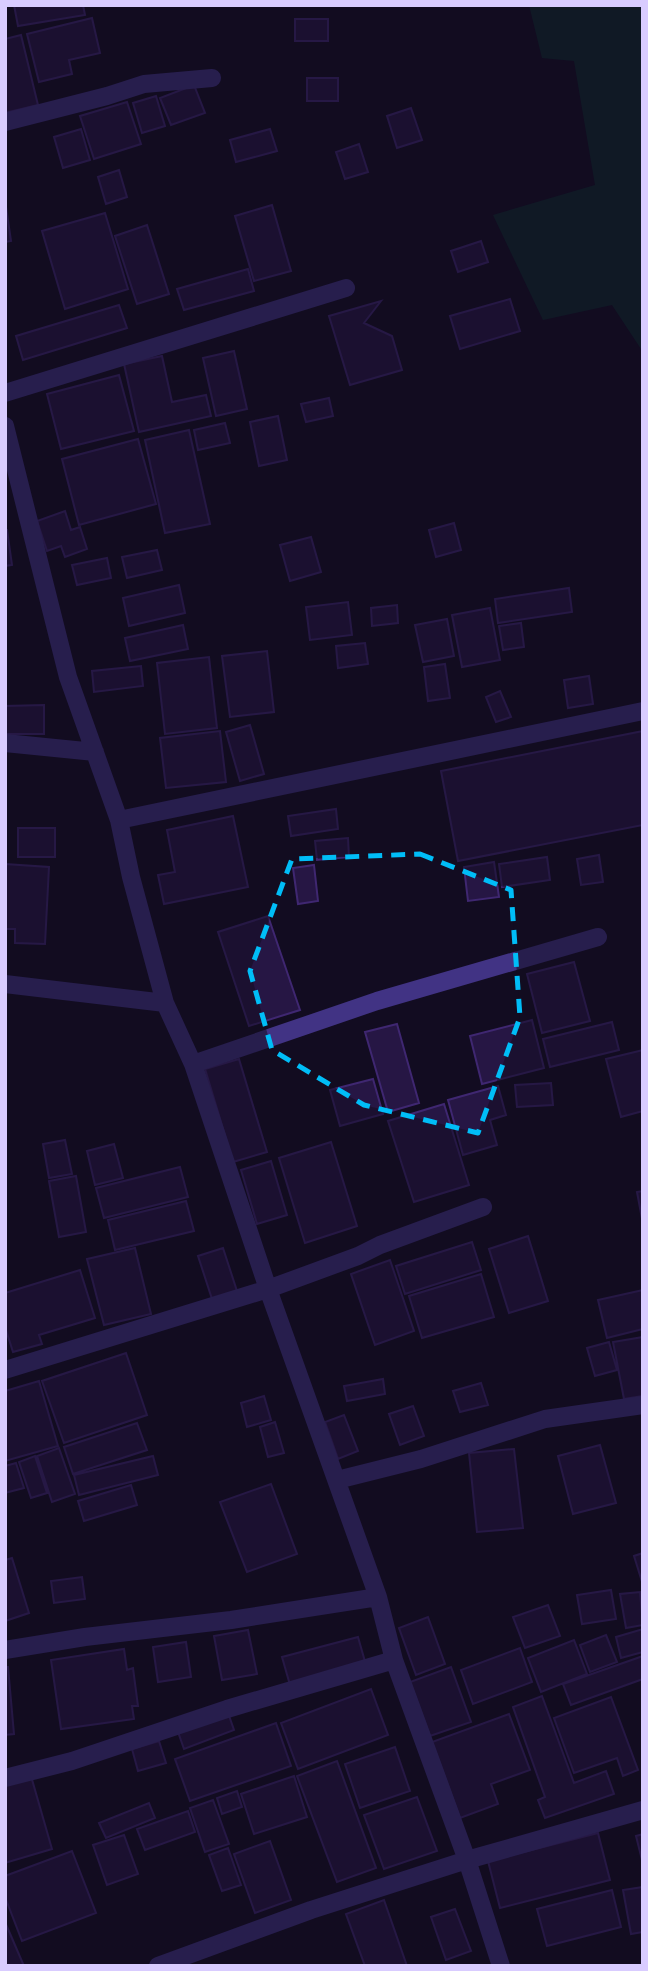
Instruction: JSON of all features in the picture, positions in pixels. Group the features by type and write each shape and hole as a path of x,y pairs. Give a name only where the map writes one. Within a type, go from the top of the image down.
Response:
{"street":[{"path":"5,122 144,84 212,78"},
{"path":"5,393 346,288"},
{"path":"5,426 68,677 119,820 131,877 165,1003 193,1063 268,1289 378,1597 394,1660 467,1860 501,1966"},
{"path":"119,820 643,710"},
{"path":"5,743 95,752"},
{"path":"193,1063 377,1001 598,937"},
{"path":"5,984 165,1003"},
{"path":"5,1370 268,1289 483,1207"},
{"path":"337,1480 421,1459 545,1419 643,1405"},
{"path":"5,1650 378,1597"},
{"path":"5,1778 72,1761 227,1709 394,1660"},
{"path":"158,1966 311,1910 467,1860 643,1810"}],"highlighted area":[{"path":"420,854 511,890 520,1017 478,1133 364,1105 272,1050 250,971 292,859"}],"green space":[{"path":"529,5 643,5 643,352 612,305 543,320 493,215 595,185 574,61 542,58"}],"building":[{"path":"14,5 83,5 85,15 18,26"},
{"path":"92,18 100,53 69,60 72,74 39,82 27,34"},
{"path":"295,19 328,19 328,41 295,41"},
{"path":"21,35 38,105 5,113 5,39"},
{"path":"307,78 338,78 338,101 307,101"},
{"path":"194,85 205,113 171,125 160,98"},
{"path":"156,96 165,126 142,133 133,103"},
{"path":"127,102 141,144 94,159 80,116"},
{"path":"411,108 422,140 397,148 387,116"},
{"path":"81,129 90,160 63,168 54,137"},
{"path":"270,129 277,151 236,162 230,140"},
{"path":"359,144 368,172 345,179 336,152"},
{"path":"119,170 127,197 106,204 98,177"},
{"path":"5,200 11,241 5,242"},
{"path":"272,205 291,271 254,281 235,216"},
{"path":"105,213 128,289 65,309 42,231"},
{"path":"147,225 169,294 137,304 115,236"},
{"path":"481,241 488,262 458,272 451,251"},
{"path":"248,269 254,291 184,310 177,289"},
{"path":"510,299 520,331 460,349 450,316"},
{"path":"381,301 364,323 392,336 402,370 350,385 329,316"},
{"path":"119,305 127,328 23,360 16,336"},
{"path":"234,351 247,409 216,416 203,358"},
{"path":"162,356 172,402 206,395 211,416 139,432 124,364"},
{"path":"119,375 134,431 61,449 47,394"},
{"path":"329,398 333,416 306,422 301,404"},
{"path":"278,416 287,460 259,466 250,422"},
{"path":"225,423 230,443 198,450 194,430"},
{"path":"189,430 210,524 165,533 145,440"},
{"path":"138,439 156,504 79,525 62,459"},
{"path":"65,511 71,530 80,527 87,549 65,557 61,546 47,551 37,521"},
{"path":"454,523 461,550 436,557 429,530"},
{"path":"5,530 12,565 5,566"},
{"path":"311,537 321,572 290,581 280,545"},
{"path":"157,550 162,570 127,578 122,557"},
{"path":"107,558 111,578 77,585 72,565"},
{"path":"179,585 185,613 129,626 123,598"},
{"path":"569,588 572,612 498,623 495,599"},
{"path":"348,602 352,635 310,640 306,607"},
{"path":"397,605 398,623 372,626 371,608"},
{"path":"490,608 500,660 462,667 452,615"},
{"path":"447,619 454,656 423,662 415,625"},
{"path":"521,623 524,647 503,650 499,626"},
{"path":"183,625 188,649 130,661 125,638"},
{"path":"365,643 368,664 338,668 336,646"},
{"path":"267,651 274,712 230,717 222,656"},
{"path":"209,657 217,728 165,734 157,663"},
{"path":"445,664 450,698 428,701 424,667"},
{"path":"141,666 143,686 94,692 92,671"},
{"path":"589,676 593,704 568,708 564,680"},
{"path":"500,691 511,717 496,722 486,697"},
{"path":"44,705 44,734 5,734 5,706"},
{"path":"250,725 264,774 240,781 226,732"},
{"path":"220,731 226,782 166,788 160,738"},
{"path":"643,731 643,825 458,861 441,771"},
{"path":"336,809 338,829 291,836 288,816"},
{"path":"233,816 248,887 164,904 158,875 175,872 167,830"},
{"path":"18,828 55,828 55,857 18,857"},
{"path":"348,838 349,857 317,860 315,841"},
{"path":"599,855 603,882 581,885 577,859"},
{"path":"547,857 550,880 502,887 499,864"},
{"path":"494,862 499,897 468,901 464,867"},
{"path":"5,864 49,867 45,944 15,943 15,929 5,929"},
{"path":"314,865 318,901 298,904 293,868"},
{"path":"268,916 300,1010 249,1026 218,932"},
{"path":"574,962 590,1021 542,1033 527,974"},
{"path":"532,1020 544,1068 482,1084 470,1036"},
{"path":"612,1022 619,1050 550,1067 543,1039"},
{"path":"397,1024 419,1103 388,1112 365,1032"},
{"path":"643,1050 643,1111 621,1117 606,1059"},
{"path":"239,1059 267,1152 233,1162 205,1069"},
{"path":"373,1079 383,1114 340,1126 330,1090"},
{"path":"551,1083 553,1105 517,1107 515,1085"},
{"path":"498,1086 506,1115 490,1120 497,1145 463,1155 448,1100"},
{"path":"444,1104 469,1185 414,1202 388,1121"},
{"path":"65,1140 72,1174 49,1178 43,1144"},
{"path":"331,1142 357,1226 305,1243 279,1158"},
{"path":"114,1144 123,1178 95,1185 87,1151"},
{"path":"271,1161 287,1215 257,1224 241,1170"},
{"path":"180,1167 188,1197 104,1218 96,1188"},
{"path":"76,1176 86,1232 59,1237 49,1181"},
{"path":"643,1191 643,1224 637,1192"},
{"path":"186,1201 194,1231 115,1250 108,1220"},
{"path":"528,1236 548,1301 509,1313 489,1249"},
{"path":"472,1242 481,1270 405,1294 396,1266"},
{"path":"135,1248 151,1314 104,1325 87,1259"},
{"path":"223,1248 237,1291 212,1299 198,1256"},
{"path":"390,1260 414,1331 375,1345 351,1274"},
{"path":"80,1270 95,1318 39,1335 42,1344 13,1352 5,1327 5,1293"},
{"path":"481,1274 494,1317 422,1338 409,1296"},
{"path":"643,1290 643,1329 607,1338 598,1300"},
{"path":"643,1337 643,1396 624,1399 613,1342"},
{"path":"609,1342 617,1370 595,1376 587,1348"},
{"path":"126,1353 147,1415 64,1443 42,1381"},
{"path":"383,1379 385,1394 347,1401 344,1386"},
{"path":"39,1381 58,1446 5,1461 5,1391"},
{"path":"481,1383 488,1405 460,1412 453,1391"},
{"path":"264,1396 271,1420 247,1427 241,1403"},
{"path":"413,1406 424,1436 400,1445 389,1414"},
{"path":"344,1415 358,1451 338,1459 325,1422"},
{"path":"275,1422 284,1453 268,1457 260,1427"},
{"path":"137,1423 147,1450 73,1474 64,1447"},
{"path":"600,1445 616,1503 573,1514 558,1456"},
{"path":"59,1448 75,1494 52,1502 37,1456"},
{"path":"514,1449 523,1528 477,1532 469,1453"},
{"path":"35,1456 47,1493 31,1498 19,1462"},
{"path":"153,1456 158,1475 79,1495 74,1475"},
{"path":"16,1463 24,1488 5,1493 5,1466"},
{"path":"271,1484 297,1554 247,1572 220,1502"},
{"path":"131,1485 137,1505 84,1521 78,1501"},
{"path":"643,1553 643,1585 634,1556"},
{"path":"12,1558 29,1613 5,1621 5,1560"},
{"path":"82,1577 85,1599 54,1603 51,1581"},
{"path":"611,1590 616,1619 582,1624 577,1595"},
{"path":"640,1592 643,1625 626,1628 620,1594"},
{"path":"548,1605 560,1636 525,1648 513,1617"},
{"path":"428,1617 445,1664 416,1675 399,1628"},
{"path":"643,1629 643,1652 621,1658 616,1637"},
{"path":"248,1630 257,1674 222,1680 214,1636"},
{"path":"606,1635 617,1662 590,1672 580,1645"},
{"path":"358,1637 366,1665 290,1685 282,1657"},
{"path":"574,1640 587,1674 541,1692 528,1658"},
{"path":"186,1642 191,1677 158,1682 153,1647"},
{"path":"520,1648 532,1682 473,1704 461,1670"},
{"path":"124,1649 127,1670 133,1668 138,1706 132,1706 134,1719 61,1729 51,1660"},
{"path":"643,1656 643,1679 571,1705 563,1684"},
{"path":"5,1667 8,1667 14,1734 5,1735"},
{"path":"451,1667 471,1722 430,1736 410,1682"},
{"path":"371,1689 388,1735 298,1769 281,1723"},
{"path":"542,1696 574,1783 606,1771 614,1794 545,1818 538,1800 545,1797 513,1707"},
{"path":"611,1697 638,1770 623,1776 617,1758 574,1773 554,1718"},
{"path":"227,1710 234,1730 184,1749 177,1729"},
{"path":"509,1714 530,1770 491,1784 498,1804 460,1818 432,1742"},
{"path":"276,1723 291,1766 190,1801 175,1759"},
{"path":"159,1741 166,1763 138,1771 132,1749"},
{"path":"395,1747 410,1791 360,1808 345,1764"},
{"path":"337,1761 376,1868 337,1882 297,1776"},
{"path":"31,1776 52,1849 5,1863 5,1783"},
{"path":"294,1776 307,1817 254,1834 241,1794"},
{"path":"237,1791 242,1807 222,1814 217,1798"},
{"path":"417,1797 437,1851 384,1869 364,1815"},
{"path":"213,1800 229,1844 205,1852 190,1808"},
{"path":"149,1803 155,1818 106,1838 99,1823"},
{"path":"188,1811 195,1832 145,1850 137,1829"},
{"path":"598,1833 610,1880 500,1908 488,1861"},
{"path":"643,1834 643,1864 636,1836"},
{"path":"124,1835 138,1874 107,1885 93,1845"},
{"path":"270,1841 291,1900 255,1913 234,1854"},
{"path":"228,1848 241,1885 222,1891 209,1855"},
{"path":"72,1851 96,1913 22,1941 5,1897 5,1876"},
{"path":"643,1887 643,1932 631,1934 623,1890"},
{"path":"612,1890 621,1927 547,1946 537,1909"},
{"path":"384,1900 407,1966 365,1966 346,1914"},
{"path":"455,1909 471,1951 446,1960 431,1917"},
{"path":"5,1922 24,1966 5,1966"}]}
